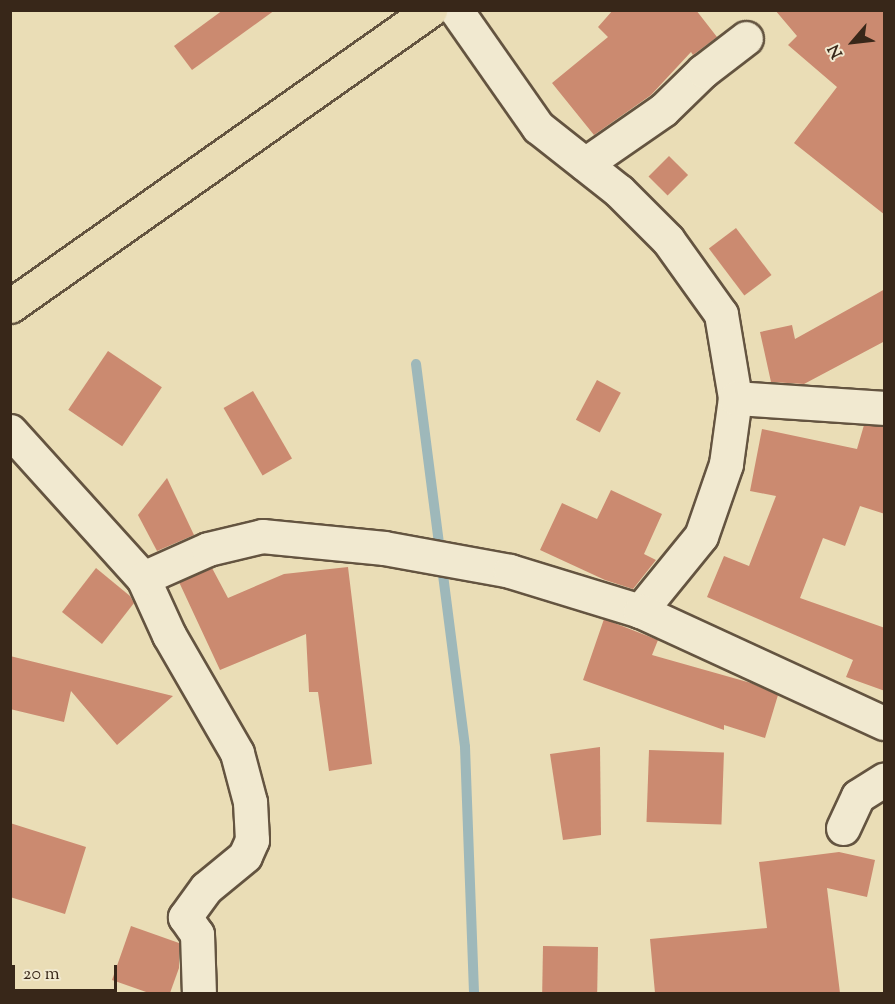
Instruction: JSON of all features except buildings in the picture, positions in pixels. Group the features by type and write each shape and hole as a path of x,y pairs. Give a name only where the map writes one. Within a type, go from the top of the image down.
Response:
{"main road":[{"path":"10,306 430,10"}],"street":[{"path":"456,10 538,127 619,191 668,240 721,314 735,398 726,464 701,536 640,611"},
{"path":"585,164 663,110 703,71 746,38"},
{"path":"735,398 885,408"},
{"path":"10,432 143,578 169,635 237,753 250,802 252,840 245,856 206,888 185,917 197,934 199,993"},
{"path":"143,578 208,549 262,536 384,548 510,571 640,611 885,723"},
{"path":"843,828 858,796 885,780"}],"waterway":[{"path":"416,364 465,747 474,994"}]}
